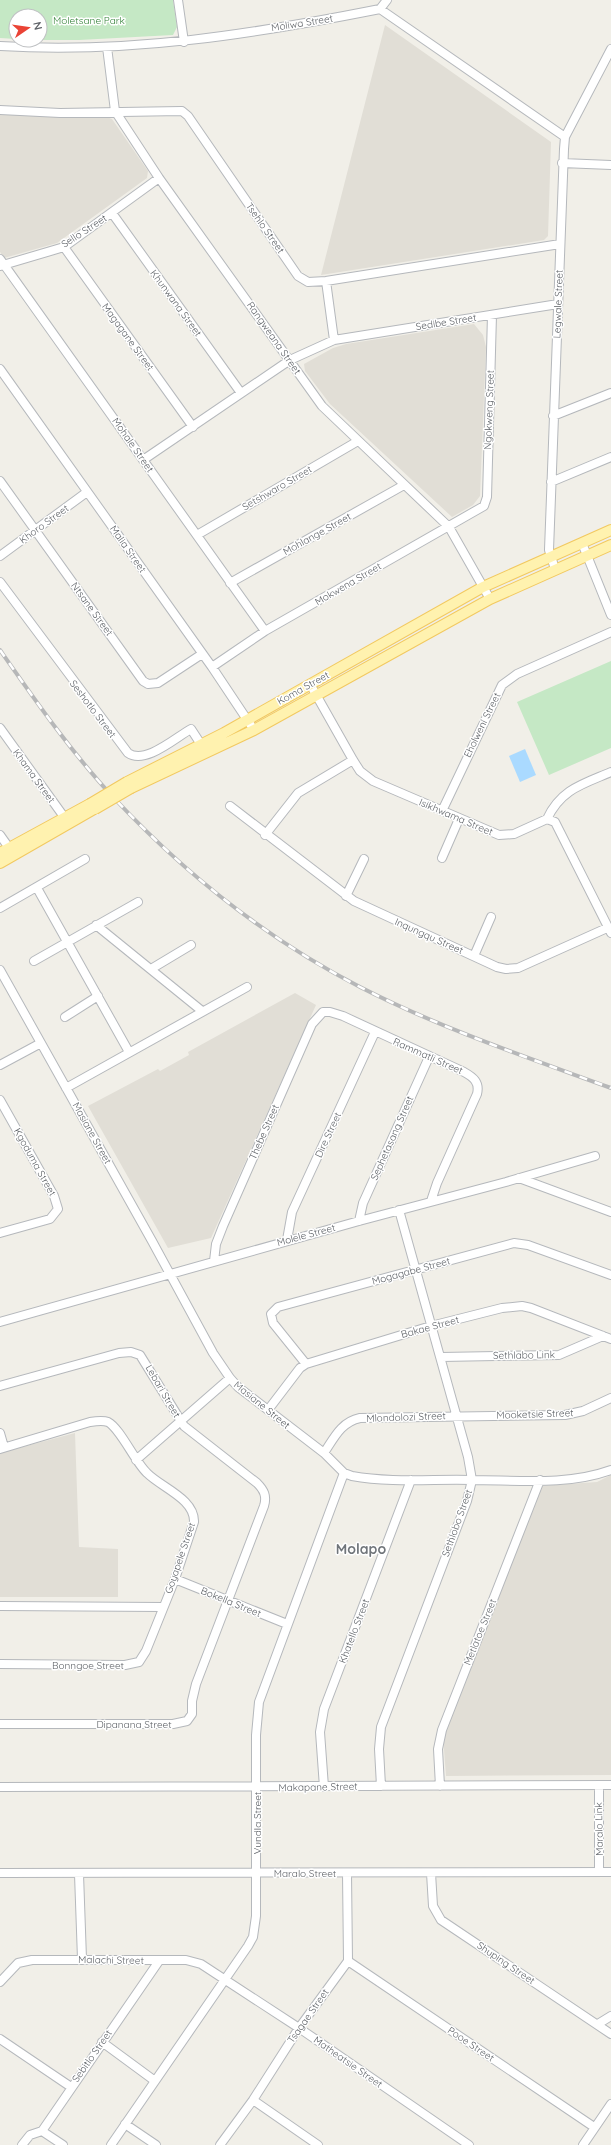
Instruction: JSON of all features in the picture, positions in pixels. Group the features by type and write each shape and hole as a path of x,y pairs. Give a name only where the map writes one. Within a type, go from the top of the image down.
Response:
{"main road":[{"name":"Koma Street","path":"0,863 12,851 66,820 483,587 611,530"},
{"name":"Koma Street","path":"130,785 207,754 254,730 490,599 611,545"},
{"name":"Koma Street","path":"0,853 12,851"}],"street":[{"path":"178,0 184,42"},
{"path":"386,0 380,9 566,137"},
{"name":"Moliwa Street","path":"0,46 63,49 184,42 380,9"},
{"name":"Rangweana Street","path":"107,47 115,111 159,178 322,406 358,442 449,527 490,599"},
{"name":"Legwale Street","path":"555,569 550,557 553,416 562,163 566,137 611,49"},
{"name":"Tsehlo Street","path":"0,110 60,113 176,110 185,113 298,276 308,282 326,281 560,244"},
{"path":"562,163 611,165"},
{"name":"Sello Street","path":"1,263 64,247 159,178"},
{"name":"Khunwana Street","path":"112,213 241,393"},
{"name":"Magagane Street","path":"64,247 193,427"},
{"name":"Mohale Street","path":"1,263 265,631"},
{"path":"326,281 334,340"},
{"name":"Sedibe Street","path":"143,460 290,360 334,340 558,304"},
{"name":"Ngokweng Street","path":"485,505 492,315"},
{"name":"Malia Street","path":"0,369 212,667 254,730"},
{"path":"553,416 611,393"},
{"name":"Setshwaro Street","path":"197,535 358,442"},
{"path":"552,482 611,457"},
{"name":"Ntsane Street","path":"0,481 145,683 151,685 158,683 202,654"},
{"name":"Mohlange Street","path":"230,583 404,485"},
{"name":"Khoro Street","path":"0,556 87,492"},
{"name":"Mokwena Street","path":"212,667 265,631 482,509 485,505"},
{"path":"582,543 611,615"},
{"name":"Seshotlo Street","path":"0,582 128,753 136,757 150,754 191,729 207,754"},
{"name":"Eholweni Street","path":"442,811 495,696 507,680 517,674 611,632"},
{"name":"Isikhwama Street","path":"310,684 360,771 373,780 459,819 503,836 514,834 547,819"},
{"name":"Khama Street","path":"0,728 66,820"},
{"path":"265,835 298,793 353,760"},
{"path":"609,930 558,825 547,819 553,805 566,793 575,787 611,772"},
{"name":"Inqungqu Street","path":"230,806 265,835 346,896 362,905 497,967 512,969 527,965 609,930"},
{"path":"442,858 459,819"},
{"path":"0,835 12,851"},
{"path":"0,908 85,859"},
{"path":"346,896 364,859"},
{"path":"37,888 129,1052"},
{"path":"34,961 138,902"},
{"path":"474,956 491,917"},
{"path":"96,925 202,1011"},
{"path":"151,969 191,945"},
{"name":"Masiane Street","path":"0,970 42,1043 213,1353 230,1378 238,1388 324,1453 344,1473"},
{"path":"66,1088 247,987"},
{"path":"65,1017 98,996"},
{"name":"Rammatli Street","path":"326,1011 343,1016 472,1077 478,1087 477,1094 436,1183 431,1201"},
{"name":"Thebe Street","path":"214,1261 218,1237 312,1024 319,1014 326,1011"},
{"name":"Dire Street","path":"287,1240 292,1212 375,1032"},
{"path":"0,1065 42,1043"},
{"name":"Sephetasang Street","path":"359,1221 363,1203 429,1057"},
{"name":"Kgoduma Street","path":"0,1100 54,1196 58,1209 56,1214 50,1219 0,1233"},
{"name":"Molele Street","path":"0,1322 287,1240 519,1178 595,1156"},
{"path":"519,1178 611,1212"},
{"name":"Sethlobo Street","path":"381,1786 379,1749 381,1727 466,1502 472,1480 468,1457 441,1357 399,1210"},
{"name":"Mogagabe Street","path":"306,1364 273,1323 271,1318 274,1310 283,1305 520,1243 611,1275"},
{"name":"Bakae Street","path":"268,1410 300,1368 306,1364 431,1326 502,1308 522,1306 607,1338"},
{"name":"Sethlabo Link","path":"441,1357 559,1355 607,1338"},
{"name":"Lebari Street","path":"0,1386 119,1352 137,1353 144,1359 179,1421 192,1434 257,1483 265,1494 264,1506 229,1601"},
{"path":"136,1460 230,1378"},
{"name":"Mooketsie Street","path":"456,1415 569,1414 583,1411 611,1398"},
{"name":"Mlondolozi Street","path":"324,1453 341,1428 352,1420 370,1417 456,1415"},
{"name":"Goyapele Street","path":"0,1606 163,1607 175,1580 194,1522 193,1512 189,1506 154,1479 136,1460 115,1428 104,1421 90,1422 2,1448"},
{"path":"0,1433 2,1448"},
{"path":"344,1473 363,1478 411,1480 540,1480 587,1477 611,1470"},
{"name":"Vundla Street","path":"111,2145 253,1937 256,1916 257,1873 257,1719 260,1702 287,1624 344,1473"},
{"name":"Khatello Street","path":"324,1787 320,1732 324,1709 411,1480"},
{"name":"Metlatoe Street","path":"440,1786 438,1749 442,1730 540,1480"},
{"name":"Bokella Street","path":"175,1580 287,1624"},
{"name":"Dipanana Street","path":"0,1724 173,1724 187,1721 192,1714 192,1701 196,1684 229,1601"},
{"name":"Bonngoe Street","path":"0,1664 132,1664 143,1658 163,1607"},
{"name":"Maralo Link","path":"599,1785 600,1872"},
{"name":"Makapane Street","path":"0,1787 257,1788 611,1785"},
{"name":"Maralo Street","path":"0,1873 611,1872"},
{"path":"347,1873 348,1961"},
{"name":"Shuping Street","path":"431,1873 432,1906 441,1920 611,2034"},
{"path":"79,1874 82,1959"},
{"name":"Malachi Street","path":"0,1982 12,1967 23,1961 82,1959 193,1962 201,1964 225,1980"},
{"name":"Sebitlo Street","path":"22,2145 30,2135 42,2131 159,1961"},
{"name":"Tsagae Street","path":"220,2145 253,2100 299,2028 348,1961"},
{"name":"Pooe Street","path":"348,1961 594,2127"},
{"name":"Matheatsie Street","path":"225,1980 299,2028 469,2145"},
{"path":"598,2024 611,2016"},
{"path":"0,2039 71,2087"},
{"path":"102,2042 155,2081"},
{"path":"253,2100 318,2145"},
{"path":"583,2145 611,2104"},
{"path":"125,2124 156,2145"},
{"path":"42,2131 63,2145"}],"shaded area":[{"path":"385,25 551,142 548,236 544,240 321,275"},
{"path":"0,113 104,116 112,119 148,171 147,178 57,243 4,258 0,252"},
{"path":"474,324 483,335 486,347 480,496 473,505 452,517 330,404 305,371 304,364 333,348 346,344"},
{"path":"295,993 316,1005 211,1238 168,1248 88,1106 158,1069 160,1071 189,1055 188,1052"},
{"path":"75,1433 79,1547 118,1549 118,1597 0,1597 0,1453"},
{"path":"611,1475 611,1775 446,1776 443,1736 540,1486 597,1482"}],"green space":[{"name":"Moletsane Park","path":"0,0 173,0 177,27 173,35 79,40 48,40 48,8 8,8 8,38 0,38"},
{"path":"611,661 611,748 549,775 517,702"}],"water":[{"path":"525,749 536,775 520,782 509,756"}],"railway":[{"path":"0,650 68,744 113,797 168,852 198,878 260,926 292,948 326,968 390,1002 452,1029 611,1088"}],"district":[{"name":"Molapo","path":"361,1549"}]}
